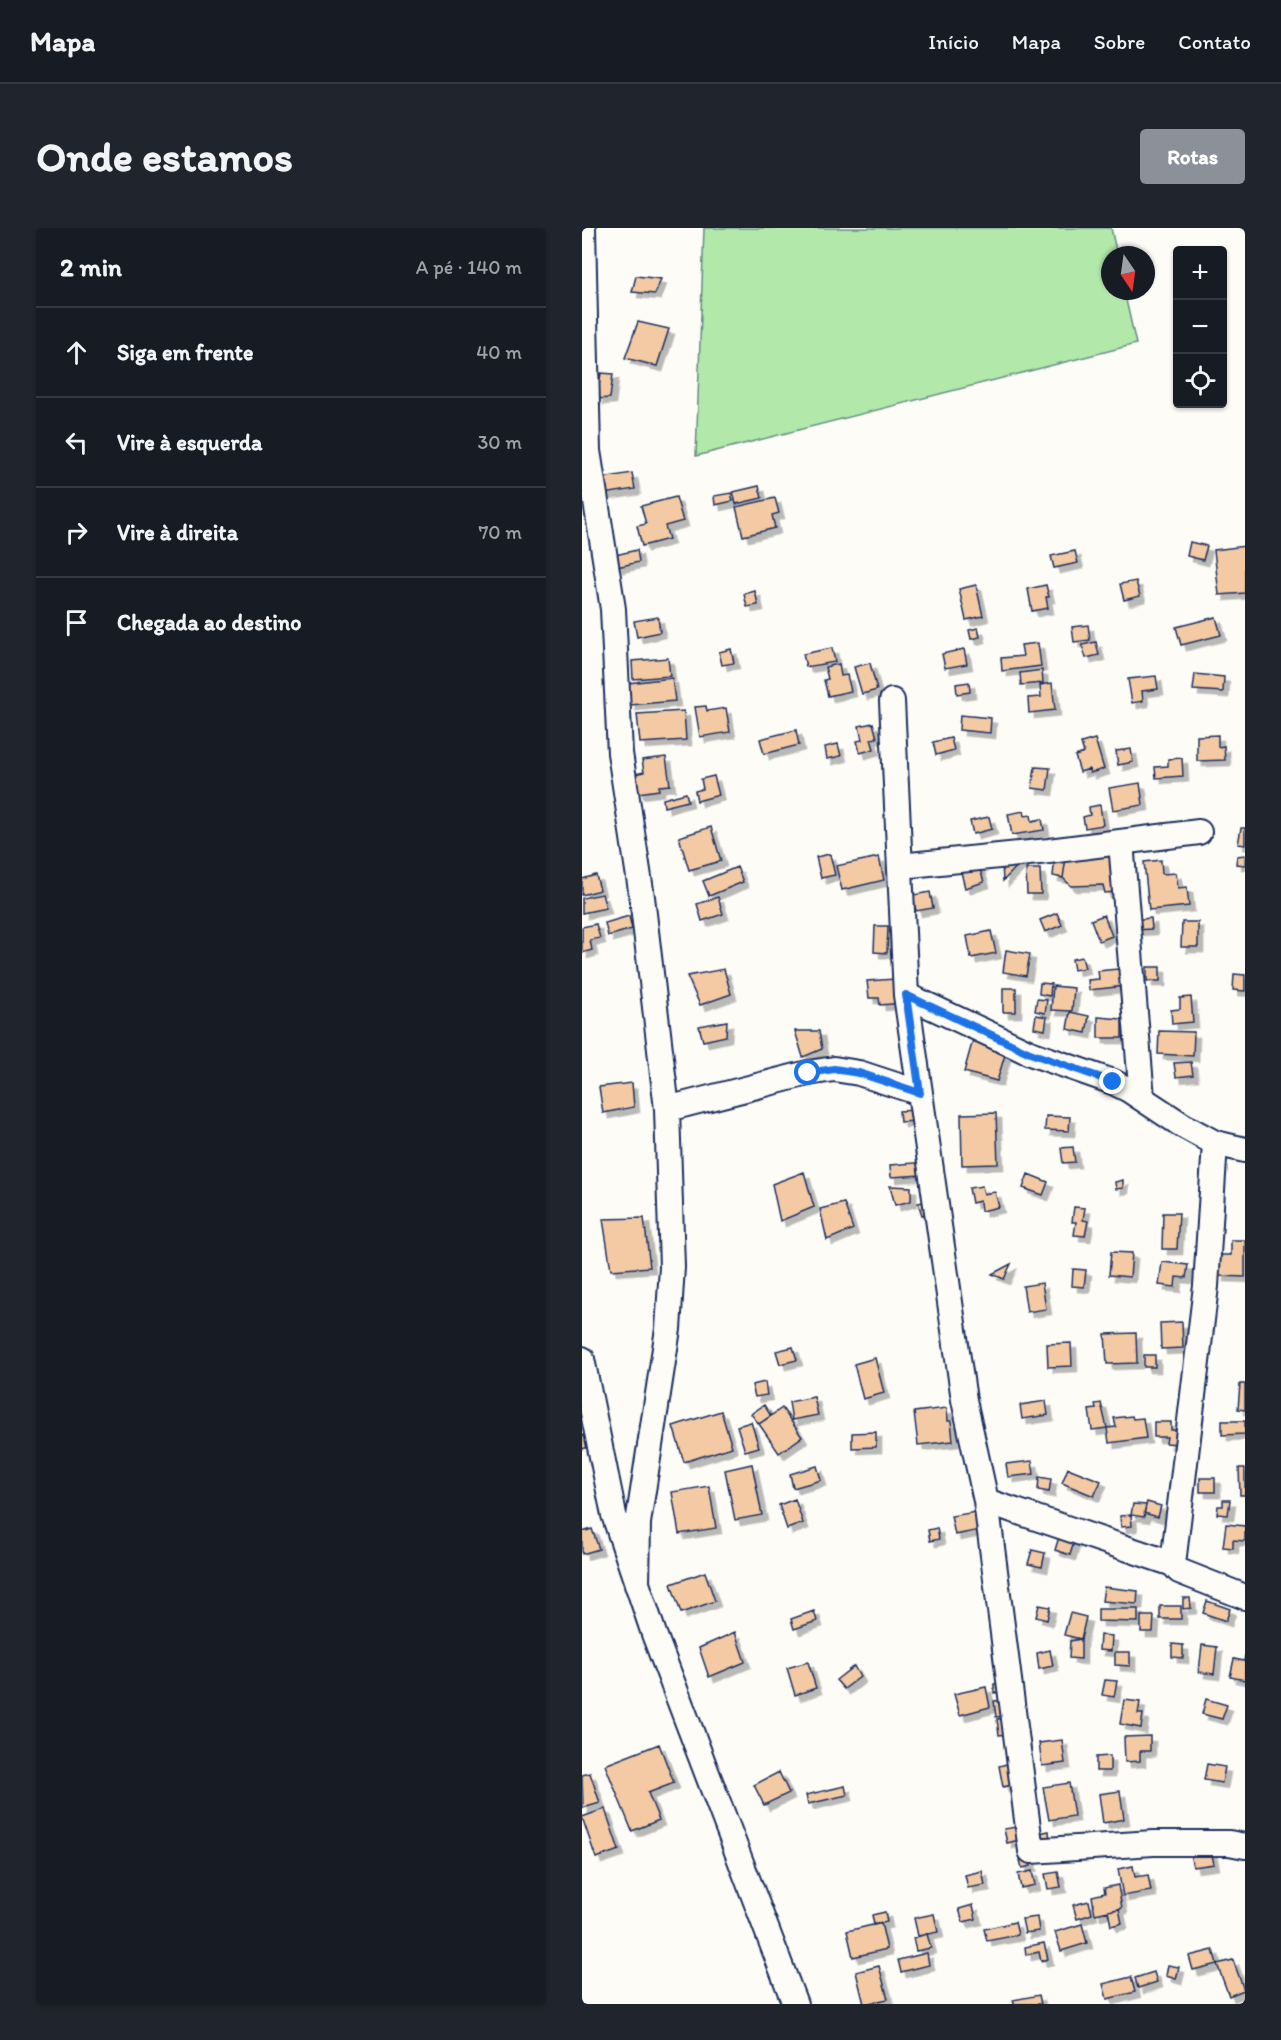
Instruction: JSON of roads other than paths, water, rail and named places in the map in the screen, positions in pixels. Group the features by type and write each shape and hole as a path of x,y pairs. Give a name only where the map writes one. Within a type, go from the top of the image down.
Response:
{"street":[{"path":"583,228 588,451 613,609 620,753 642,897 667,1108 672,1267 668,1329 638,1523 637,1585"},
{"path":"892,701 906,995 964,1400 986,1501 1031,1851 1154,1843 1229,1843 1245,1846"},
{"path":"900,866 1199,832"},
{"path":"1121,842 1142,1098"},
{"path":"906,995 1030,1053 1113,1082 1215,1143 1245,1150"},
{"path":"667,1108 808,1073 834,1069 859,1073 920,1093"},
{"path":"1173,1564 1206,1286 1215,1143"},
{"path":"582,1359 614,1515 637,1585 795,2004"},
{"path":"986,1501 1173,1564 1179,1570 1245,1597"}]}
